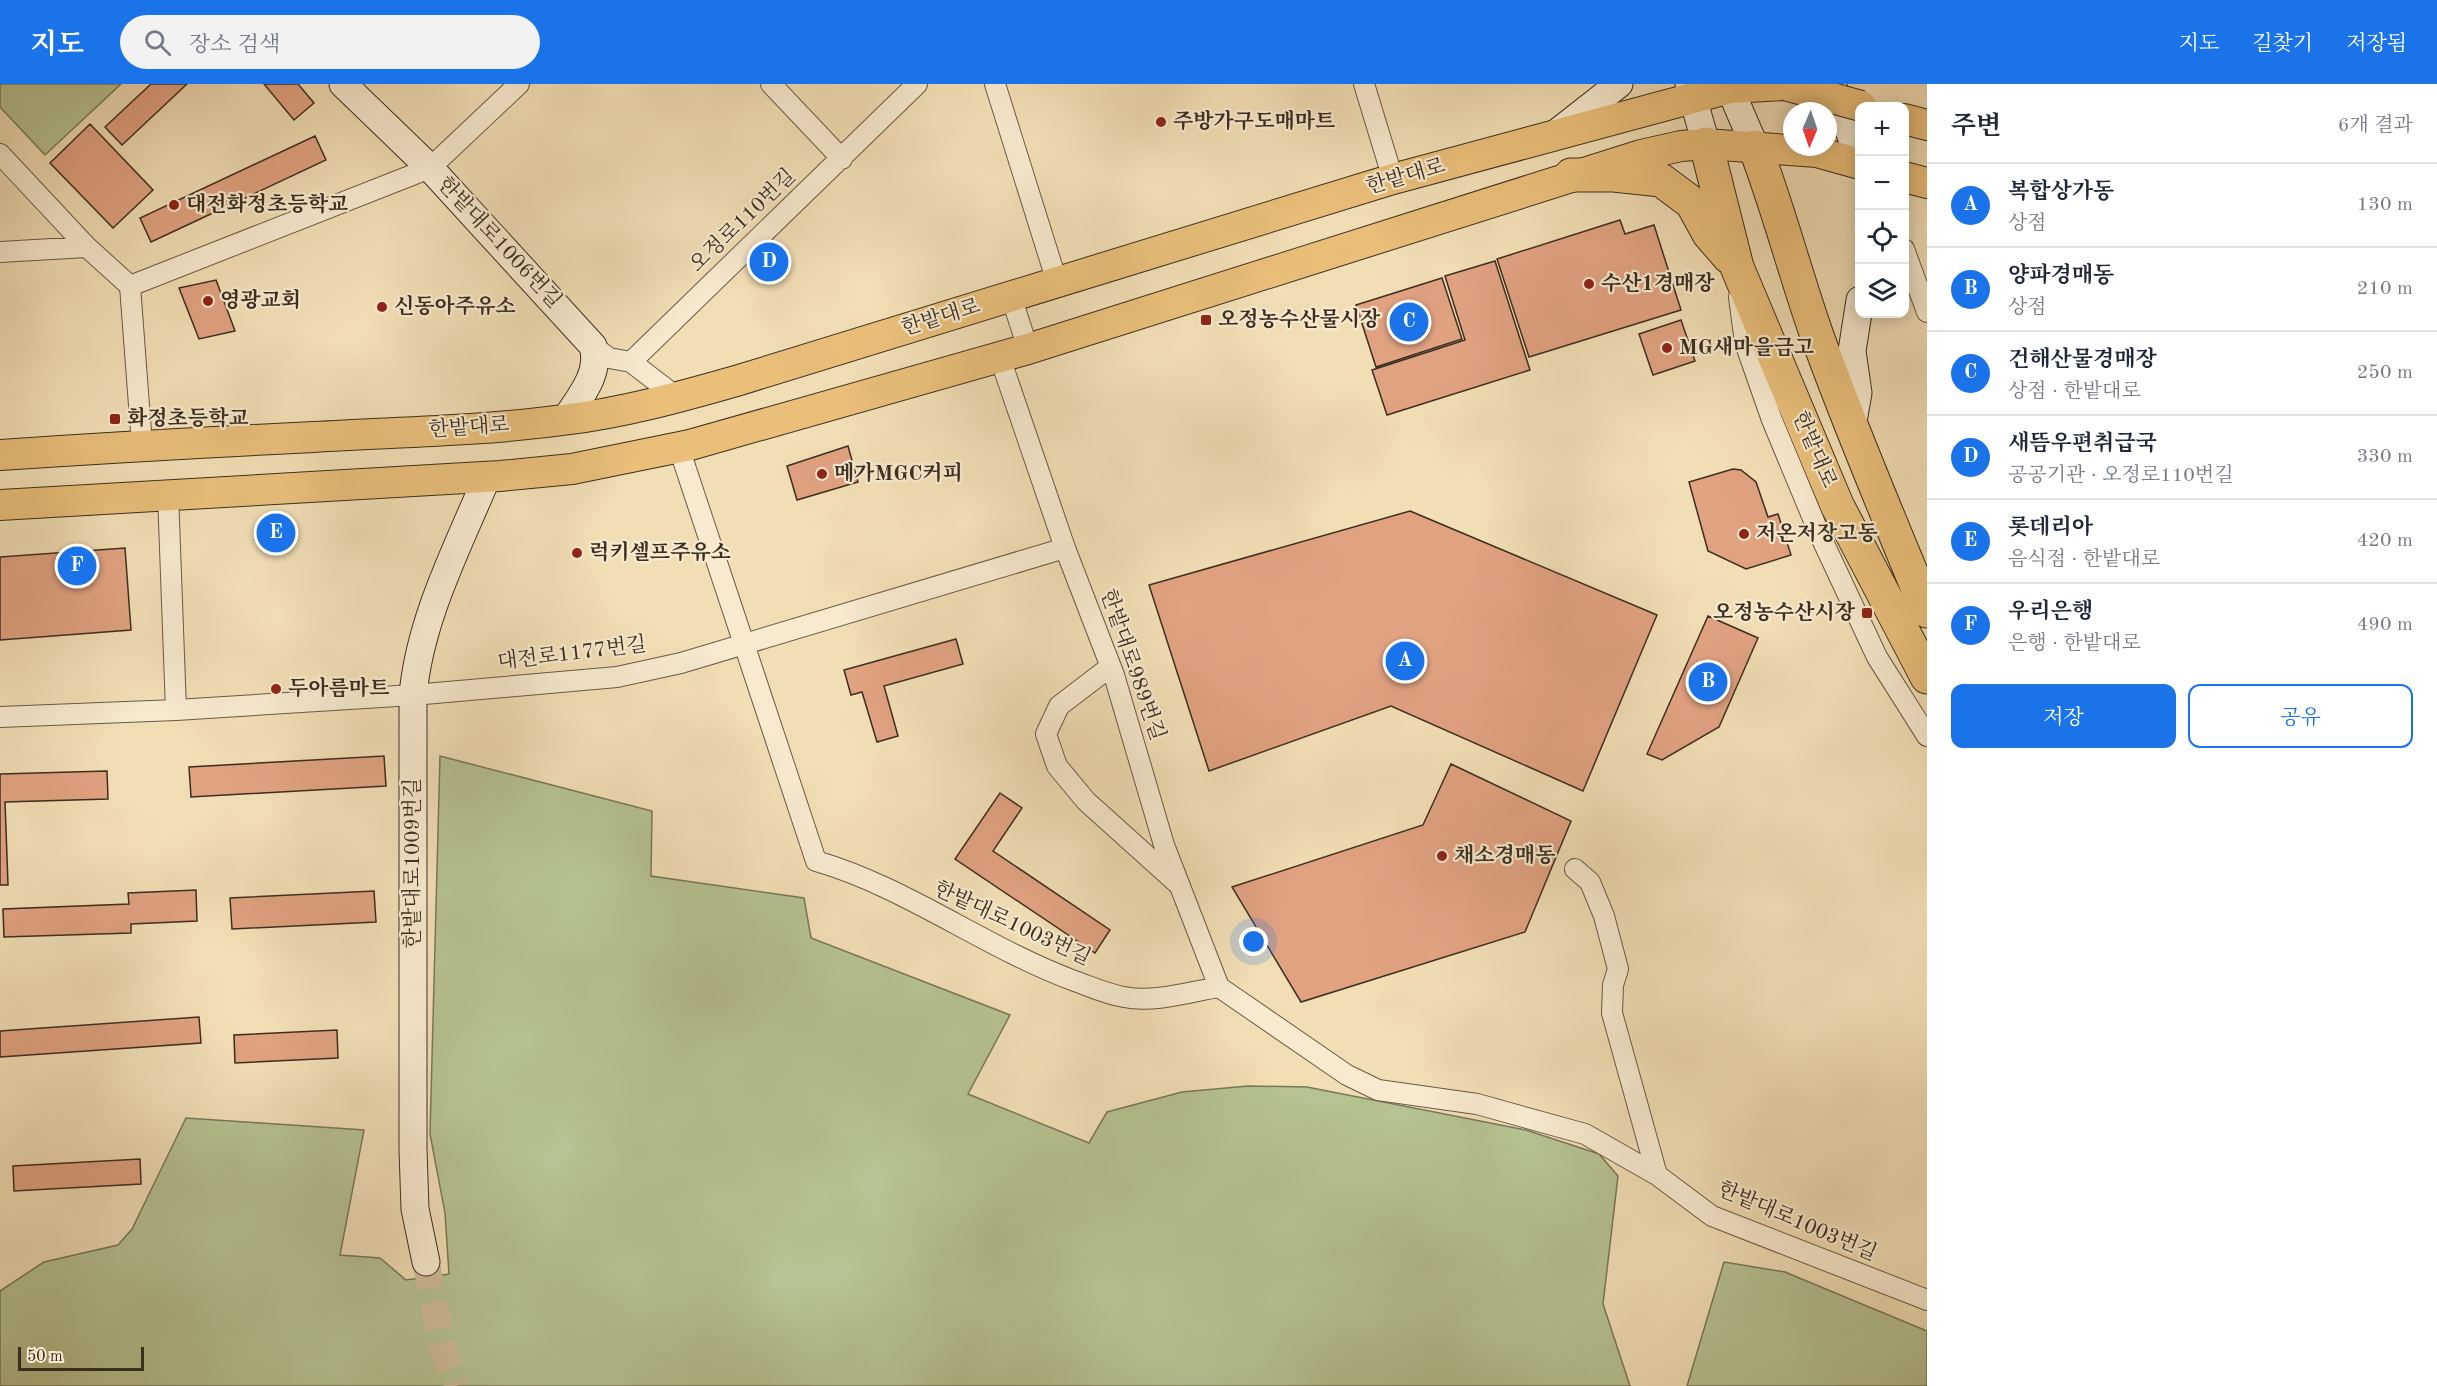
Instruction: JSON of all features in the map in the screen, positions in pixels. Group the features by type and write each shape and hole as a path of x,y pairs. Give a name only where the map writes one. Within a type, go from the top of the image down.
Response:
{"highway":[{"name":"한밭대로","path":"1706,144 1737,267 1837,505 1927,677"},
{"name":"한밭대로","path":"1755,147 1776,203 1815,328 1852,427 1927,611"},
{"path":"1571,175 1614,175 1661,180 1692,202 1709,234 1737,267"}],"main road":[{"name":"한밭대로","path":"0,455 496,427 565,420 678,398 1394,179 1553,136 1691,91 1729,86 1784,84 1855,105"},
{"path":"1909,120 1927,125"},
{"path":"0,505 487,477 572,469 679,448 1014,353 1571,175 1641,155 1681,146 1706,144 1818,152 1855,161"},
{"path":"1909,178 1927,183"}],"street":[{"name":"한밭대로1006번길","path":"343,84 430,168 593,346"},
{"path":"130,286 430,168 519,84"},
{"path":"771,84 842,159"},
{"name":"오정로110번길","path":"631,362 917,84"},
{"path":"1364,84 1394,179"},
{"path":"1553,136 1619,84"},
{"path":"1832,84 1858,156"},
{"path":"1001,86 1057,282"},
{"path":"1729,86 1755,147"},
{"path":"1691,91 1706,144"},
{"path":"0,154 87,248 130,286 142,446"},
{"path":"0,252 87,248"},
{"path":"1909,260 1927,312"},
{"path":"1737,267 1745,343 1772,420 1857,619 1877,657 1927,735"},
{"name":"한밭대로989번길","path":"1011,296 1014,353 1065,548 1110,667 1164,845 1219,987"},
{"path":"1852,427 1858,393 1852,351 1857,318"},
{"path":"593,346 609,358 631,362 678,398"},
{"path":"565,420 592,375 596,358 593,346"},
{"name":"한밭대로1003번길","path":"679,448 816,861 853,872 1040,968 1093,988 1125,998 1149,998 1219,987 1347,1076 1378,1090 1477,1104 1585,1134 1657,1175 1712,1216 1927,1300"},
{"name":"한밭대로1009번길","path":"426,1262 415,1209 413,1150 413,695 416,665 423,633 487,477"},
{"path":"168,494 176,710"},
{"name":"대전로1177번길","path":"0,717 176,710 413,695 617,676 681,663 1065,548"},
{"path":"1110,667 1059,706 1047,734 1057,766 1086,801 1179,885"},
{"path":"1575,869 1590,882 1604,915 1618,969 1613,986 1612,1013 1657,1175"}],"green space":[{"path":"0,84 121,84 45,155 0,107"},
{"path":"440,756 652,811 651,876 804,898 811,938 1010,1015 968,1094 1089,1143 1107,1112 1182,1092 1248,1086 1307,1087 1526,1130 1599,1154 1618,1176 1603,1304 1630,1386 0,1386 0,1291 44,1262 118,1245 132,1229 186,1118 364,1130 340,1255 380,1258 406,1280 449,1274 445,1213 430,1134"},
{"path":"1724,1262 1785,1272 1927,1331 1927,1386 1687,1386"}],"building":[{"path":"151,84 187,84 122,145 105,127"},
{"path":"264,84 298,84 314,103 294,120"},
{"path":"90,124 153,190 113,228 50,163"},
{"path":"315,136 326,160 151,242 140,218"},
{"name":"수산1경매장","path":"1620,220 1625,234 1654,225 1681,310 1529,357 1497,259"},
{"path":"1495,261 1530,370 1387,415 1372,370 1465,340 1445,276"},
{"path":"1442,278 1462,339 1376,367 1356,305"},
{"name":"영광교회","path":"216,280 235,331 199,339 179,288"},
{"name":"MG새마을금고","path":"1681,320 1695,361 1653,375 1639,334"},
{"name":"메가MGC커피","path":"848,446 858,482 797,500 787,466"},
{"name":"저온저장고동","path":"1733,469 1741,470 1756,482 1768,517 1778,514 1791,555 1746,569 1708,551 1689,482"},
{"path":"1410,511 1657,615 1583,791 1391,706 1209,771 1149,585"},
{"path":"125,548 131,630 0,640 0,557"},
{"path":"1708,616 1758,638 1719,727 1662,760 1647,754"},
{"path":"956,639 963,664 884,686 898,736 877,742 862,692 851,695 844,670"},
{"path":"384,756 386,786 191,797 189,767"},
{"name":"채소경매동","path":"1451,764 1571,821 1525,932 1301,1002 1232,887 1423,825"},
{"path":"107,771 108,799 5,802 8,885 0,885 0,774"},
{"path":"1000,793 1022,808 993,851 1110,930 1095,953 955,859"},
{"path":"196,890 197,921 131,924 131,933 4,937 3,909 129,904 128,893"},
{"path":"374,891 376,922 232,929 230,898"},
{"path":"199,1017 201,1043 0,1057 0,1031"},
{"path":"337,1030 338,1058 235,1063 234,1035"},
{"path":"140,1159 141,1184 14,1191 13,1166"}],"tunnel":[{"path":"426,1262 443,1351 456,1386"}],"place":[{"name":"주방가구도매마트","path":"1161,122"},
{"name":"대전화정초등학교","path":"174,205"},
{"name":"새뜸우편취급국","path":"769,262"},
{"name":"수산1경매장","path":"1589,284"},
{"name":"영광교회","path":"208,301"},
{"name":"신동아주유소","path":"382,307"},
{"name":"오정농수산물시장","path":"1206,320"},
{"name":"건해산물경매장","path":"1409,322"},
{"name":"MG새마을금고","path":"1667,348"},
{"name":"화정초등학교","path":"115,419"},
{"name":"메가MGC커피","path":"822,474"},
{"name":"롯데리아","path":"276,533"},
{"name":"저온저장고동","path":"1744,534"},
{"name":"럭키셀프주유소","path":"577,553"},
{"name":"우리은행","path":"77,566"},
{"name":"오정농수산시장","path":"1867,613"},
{"name":"복합상가동","path":"1405,661"},
{"name":"양파경매동","path":"1708,682"},
{"name":"두아름마트","path":"276,689"},
{"name":"채소경매동","path":"1442,856"}]}
